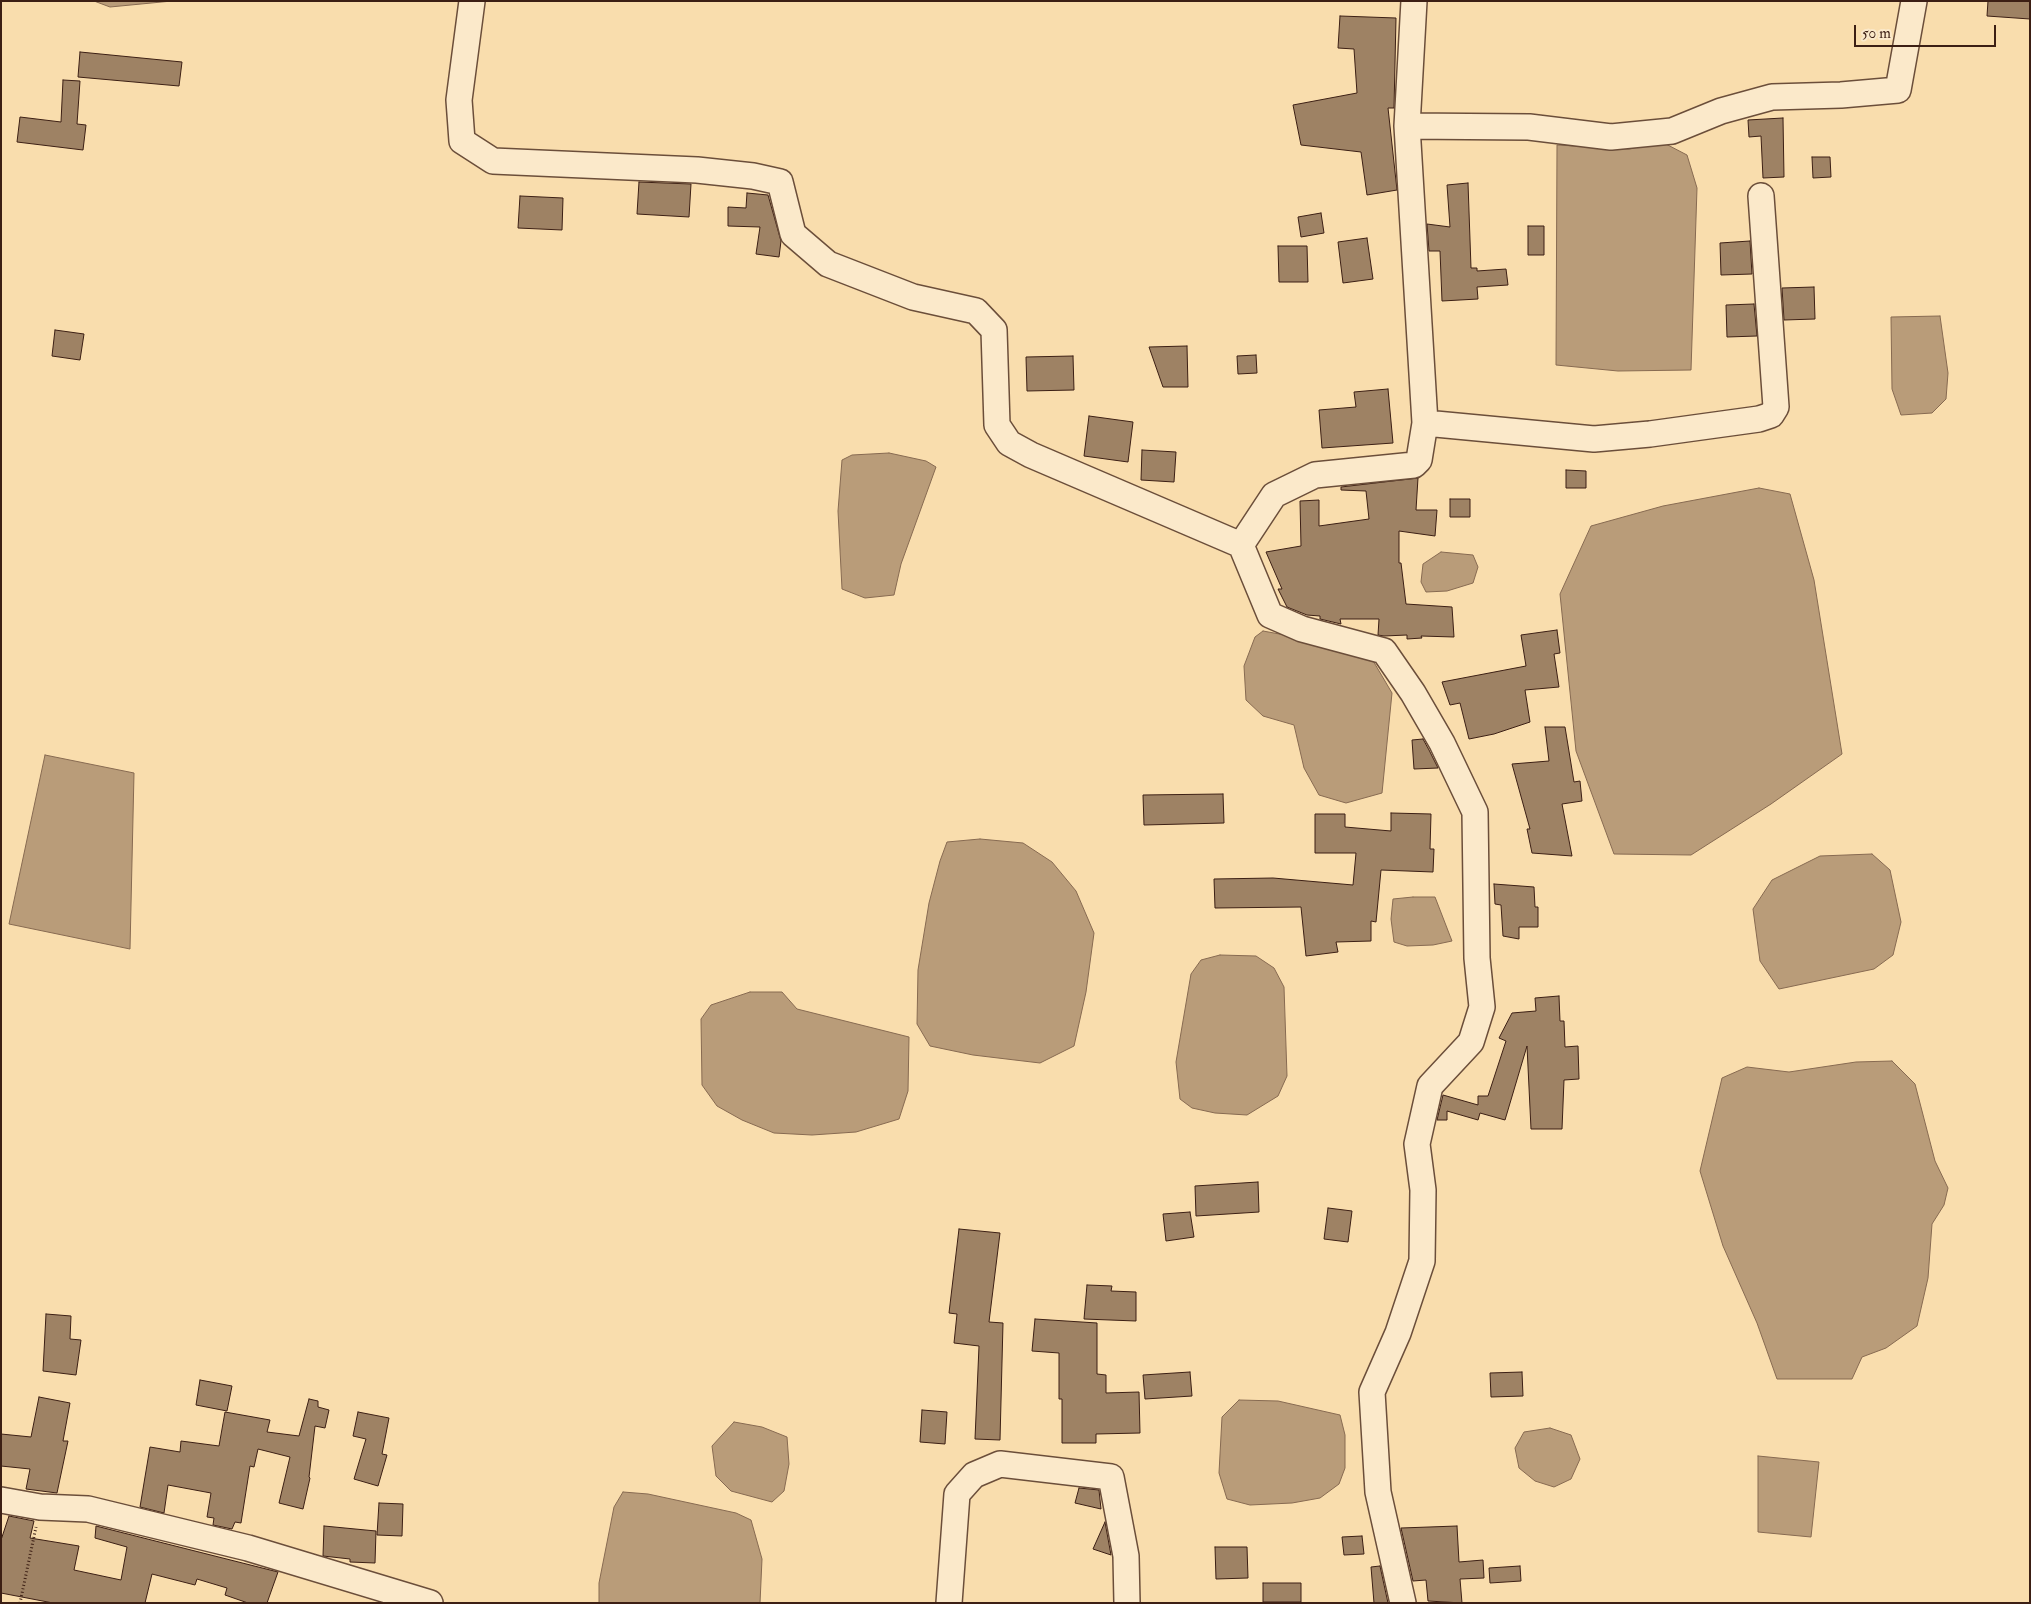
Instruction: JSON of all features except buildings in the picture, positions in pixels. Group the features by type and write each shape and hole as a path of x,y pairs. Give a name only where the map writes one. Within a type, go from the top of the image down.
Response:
{"street":[{"path":"472,1 460,100 462,141 493,161 697,170 753,176 780,182 793,234 828,264 913,297 976,311 994,330 997,425 1009,443 1031,455 1241,544 1270,615 1302,629 1384,651 1414,693 1442,743 1475,812 1477,958 1482,1007 1471,1042 1430,1086 1417,1144 1423,1190 1422,1261 1398,1333 1372,1392 1378,1492 1403,1603"},
{"path":"1241,544 1274,495 1315,475 1414,465 1419,460 1425,423 1407,126 1414,1"},
{"path":"1407,126 1529,127 1611,136 1672,131 1721,111 1772,97 1841,96 1898,90 1914,1"},
{"path":"1425,423 1594,439 1650,434 1759,419 1771,415 1776,407 1761,196"},
{"path":"949,1603 957,1494 974,1475 1000,1464 1110,1477 1126,1556 1127,1603"},
{"path":"1,1500 40,1507 88,1509 248,1548 430,1603"}],"path":[{"path":"20,1603 40,1507"}],"shaded area":[{"path":"94,1 172,1 110,7"},
{"path":"1662,142 1687,155 1697,188 1691,370 1618,371 1556,365 1557,145 1629,149"},
{"path":"1940,316 1948,373 1946,399 1932,413 1901,415 1892,389 1891,317"},
{"path":"889,453 926,461 936,467 901,564 894,595 865,598 842,589 838,511 842,460 852,455"},
{"path":"1759,488 1790,494 1814,580 1842,754 1771,804 1691,855 1614,854 1576,751 1560,594 1591,526 1663,506"},
{"path":"1441,552 1473,555 1478,567 1473,583 1447,591 1426,592 1421,582 1423,564"},
{"path":"1263,631 1312,640 1372,659 1392,693 1382,793 1346,803 1319,795 1304,768 1294,725 1263,716 1246,700 1244,666 1255,637"},
{"path":"45,755 134,773 130,949 9,924"},
{"path":"980,839 1023,843 1052,862 1076,891 1094,933 1086,992 1074,1046 1040,1063 973,1055 930,1046 917,1024 918,970 929,903 940,861 947,842"},
{"path":"1872,854 1890,870 1901,922 1893,955 1874,969 1779,989 1760,961 1753,909 1772,880 1820,856"},
{"path":"1435,897 1452,941 1433,945 1407,946 1394,942 1391,919 1393,899"},
{"path":"1220,955 1256,956 1274,968 1284,987 1287,1076 1278,1096 1247,1115 1215,1113 1192,1108 1180,1099 1176,1062 1191,974 1201,960"},
{"path":"750,992 782,992 797,1009 909,1037 908,1091 899,1119 856,1132 812,1135 774,1133 742,1120 717,1106 702,1085 701,1019 711,1005"},
{"path":"1892,1061 1915,1084 1935,1161 1948,1188 1944,1205 1932,1224 1928,1278 1917,1326 1886,1348 1862,1357 1852,1379 1777,1379 1757,1323 1723,1246 1700,1171 1722,1078 1747,1067 1789,1072 1856,1062"},
{"path":"1239,1400 1278,1401 1340,1415 1345,1435 1345,1468 1339,1484 1320,1498 1292,1503 1250,1505 1227,1499 1219,1473 1222,1417"},
{"path":"734,1422 762,1427 787,1437 789,1464 784,1491 772,1502 731,1491 716,1476 712,1446"},
{"path":"1550,1428 1571,1435 1580,1459 1571,1479 1554,1487 1535,1481 1519,1468 1515,1448 1524,1432"},
{"path":"1758,1456 1819,1462 1811,1537 1758,1532"},
{"path":"623,1492 648,1494 736,1513 751,1520 762,1559 760,1603 599,1603 599,1583 614,1507"}]}
